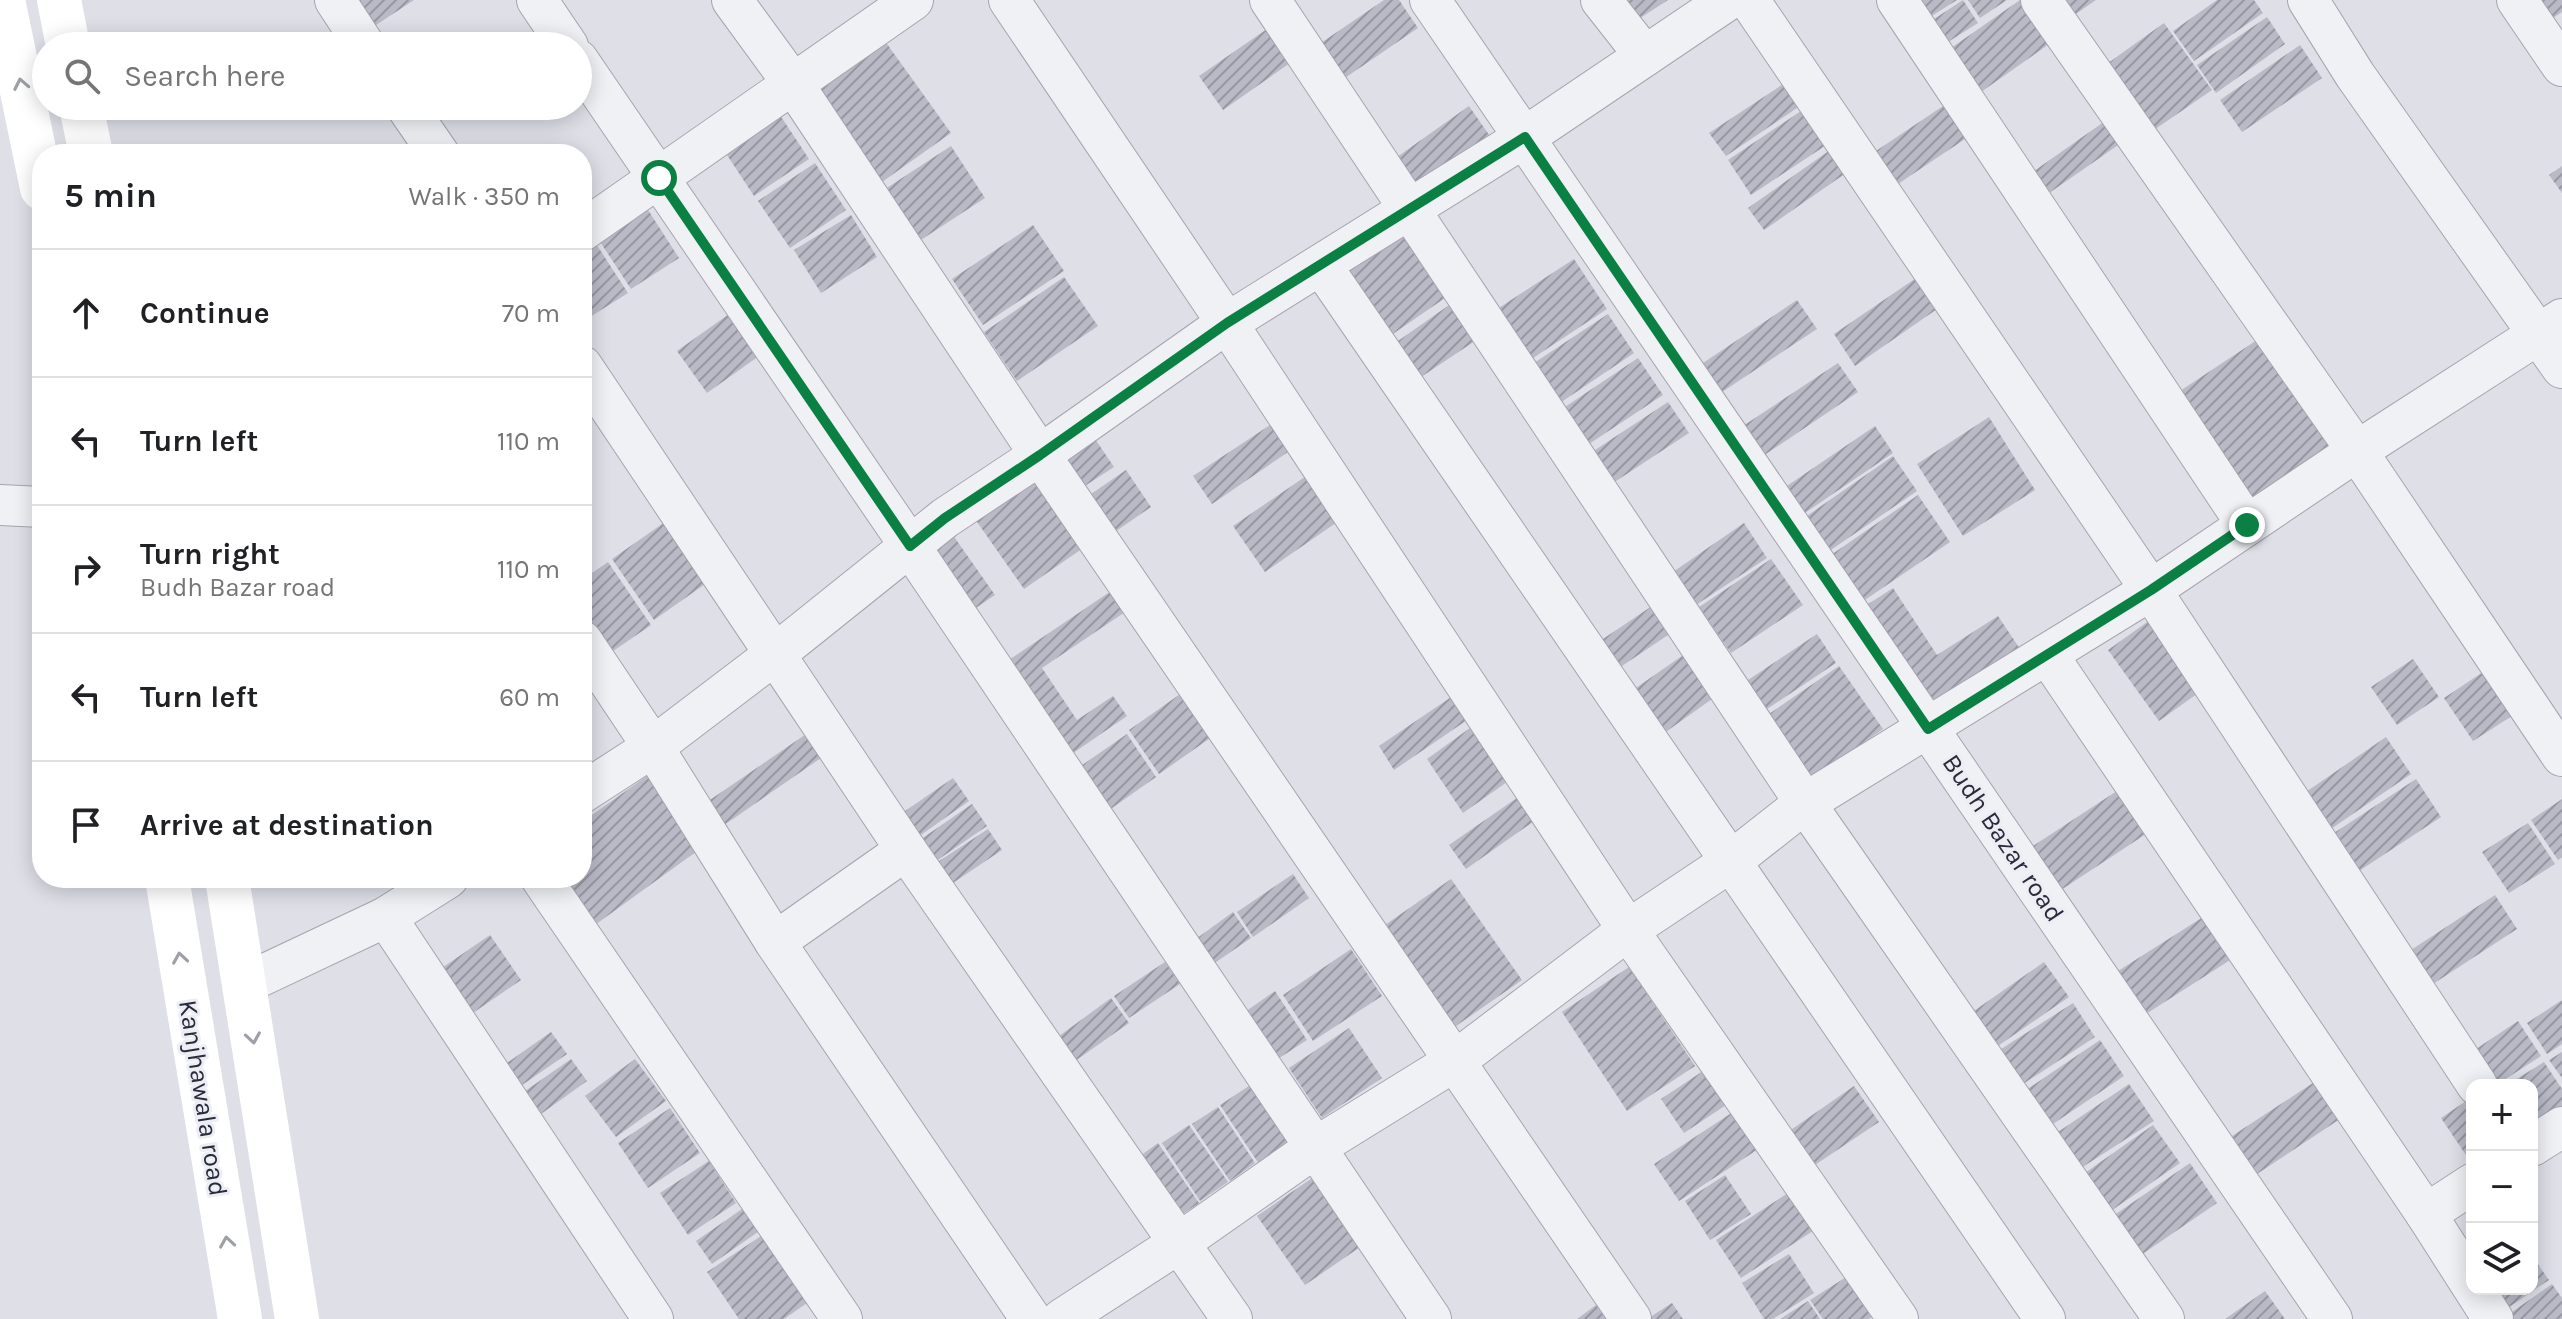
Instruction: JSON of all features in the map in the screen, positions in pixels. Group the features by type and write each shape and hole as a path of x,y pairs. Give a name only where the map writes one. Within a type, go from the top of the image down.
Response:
{"main road":[{"path":"3,0 33,144"},
{"path":"59,0 65,32"},
{"path":"84,120 89,144"},
{"name":"Kanjhawala road","path":"169,888 240,1319"},
{"path":"229,888 297,1319"}],"street":[{"path":"335,0 356,32"},
{"path":"537,0 559,32"},
{"path":"732,0 794,85 1040,455 1631,1319"},
{"path":"592,224 913,0"},
{"path":"1009,0 1227,323 1628,930 1898,1319"},
{"path":"1270,0 1805,803 2164,1319"},
{"name":"Budh Bazar road","path":"1430,0 2332,1319"},
{"path":"1601,0 1645,56"},
{"path":"592,787 653,747 774,655 945,518 1227,323 1525,137 1728,0"},
{"path":"1749,0 2151,590 2473,1079"},
{"path":"1897,0 2247,525"},
{"path":"2041,0 2357,451 2562,756"},
{"path":"2308,0 2355,75 2551,327 2562,368"},
{"path":"2517,0 2562,66"},
{"path":"592,80 1431,1319"},
{"path":"416,120 432,144"},
{"path":"1321,265 2045,1319"},
{"path":"1062,1319 1179,1243 1316,1147 1455,1061 1628,930 1730,862 1805,803 2151,590 2357,451 2551,327"},
{"path":"592,381 906,850 1232,1319"},
{"path":"0,505 32,507"},
{"path":"2047,654 2466,1277"},
{"path":"592,656 775,942 1031,1319"},
{"path":"775,942 906,850"},
{"path":"244,984 386,917 432,888"},
{"path":"548,888 842,1319"},
{"path":"386,917 653,1319"},
{"path":"2538,1142 2562,1127"},
{"path":"2426,1214 2466,1188"},
{"path":"2478,1295 2493,1319"}],"building":[{"path":"342,0 414,0 366,32"},
{"path":"1384,0 1399,0 1418,28 1339,82 1315,47"},
{"path":"1616,0 1668,0 1631,24"},
{"path":"1909,0 1957,0 1919,24"},
{"path":"1963,0 1978,23 1937,49 1922,27"},
{"path":"1968,0 2007,0 1980,18"},
{"path":"2020,0 2052,42 1971,99 1941,55"},
{"path":"2057,0 2096,0 2070,18"},
{"path":"2217,0 2254,0 2263,13 2194,61 2173,31"},
{"path":"2532,0 2562,0 2562,12 2547,22"},
{"path":"2267,17 2285,44 2216,93 2197,65"},
{"path":"1277,22 1300,56 1223,110 1199,76"},
{"path":"2164,23 2212,90 2151,132 2104,66"},
{"path":"882,37 951,133 882,182 814,86"},
{"path":"2300,45 2322,78 2242,132 2220,100"},
{"path":"1785,83 1800,106 1726,156 1709,133"},
{"path":"1952,100 1974,133 1889,190 1867,157"},
{"path":"1469,106 1494,142 1415,198 1390,162"},
{"path":"776,109 809,159 754,196 721,146"},
{"path":"1804,109 1828,144 1751,195 1728,160"},
{"path":"2108,119 2124,141 2042,198 2027,176"},
{"path":"951,146 985,198 907,249 873,197"},
{"path":"1833,148 1849,171 1764,230 1748,208"},
{"path":"815,163 846,210 790,248 758,201"},
{"path":"2562,166 2562,193 2549,175"},
{"path":"641,199 679,258 631,289 593,231"},
{"path":"851,215 877,257 821,293 794,250"},
{"path":"1033,225 1064,271 983,325 952,279"},
{"path":"1404,229 1448,296 1387,338 1341,271"},
{"path":"592,238 628,293 592,316"},
{"path":"1574,259 1607,309 1527,362 1494,311"},
{"path":"1919,276 1940,307 1855,366 1834,334"},
{"path":"1064,277 1098,326 1017,381 984,332"},
{"path":"1797,300 1817,329 1719,394 1700,365"},
{"path":"1452,303 1478,339 1412,383 1388,348"},
{"path":"729,314 759,356 707,393 677,351"},
{"path":"1608,314 1634,353 1557,405 1531,365"},
{"path":"2263,336 2335,443 2246,503 2174,395"},
{"path":"1638,358 1663,395 1586,446 1562,409"},
{"path":"1838,363 1858,392 1763,456 1743,426"},
{"path":"1668,402 1689,433 1613,483 1592,452"},
{"path":"1989,417 2035,490 1963,536 1917,464"},
{"path":"1273,423 1291,450 1212,504 1193,476"},
{"path":"1875,426 1893,453 1799,517 1781,490"},
{"path":"1091,433 1114,467 1071,495 1049,461"},
{"path":"1893,456 1917,491 1825,554 1801,520"},
{"path":"1126,470 1151,507 1103,540 1078,503"},
{"path":"1312,472 1343,518 1265,572 1233,526"},
{"path":"1037,475 1086,546 1024,589 975,519"},
{"path":"1918,495 1950,542 1859,604 1828,557"},
{"path":"665,522 708,582 654,620 612,559"},
{"path":"1744,523 1767,558 1693,607 1670,574"},
{"path":"950,531 995,595 961,618 916,555"},
{"path":"1771,559 1803,605 1731,653 1699,607"},
{"path":"608,562 651,625 606,656 592,637 592,573"},
{"path":"1117,587 1131,608 1042,668 1077,720 1113,696 1127,716 1063,760 1000,666"},
{"path":"1893,588 1937,655 1998,616 2020,649 1924,712 1859,610"},
{"path":"1658,602 1677,629 1610,674 1591,647"},
{"path":"2150,620 2201,691 2159,721 2108,650"},
{"path":"1817,634 1836,663 1764,711 1745,682"},
{"path":"1689,651 1719,694 1653,741 1623,697"},
{"path":"2413,659 2439,697 2397,725 2371,687"},
{"path":"1839,666 1883,729 1812,778 1769,714"},
{"path":"2486,670 2515,714 2473,741 2444,698"},
{"path":"1463,689 1479,712 1394,770 1379,746"},
{"path":"1186,690 1216,734 1159,774 1129,730"},
{"path":"815,728 831,751 717,830 701,806"},
{"path":"1470,728 1507,782 1463,813 1427,759"},
{"path":"1127,734 1156,777 1105,813 1075,770"},
{"path":"2386,737 2411,774 2328,831 2303,794"},
{"path":"651,773 704,846 588,930 558,888 592,888 592,815"},
{"path":"953,778 969,801 911,842 895,818"},
{"path":"2416,779 2441,817 2356,873 2331,835"},
{"path":"2123,787 2152,830 2061,890 2033,846"},
{"path":"1524,793 1540,817 1466,869 1449,845"},
{"path":"2562,799 2562,857 2558,860 2531,820"},
{"path":"972,804 987,826 929,866 914,844"},
{"path":"2528,823 2555,864 2509,893 2482,852"},
{"path":"988,829 1002,850 944,889 930,867"},
{"path":"1293,874 1309,898 1253,937 1237,912"},
{"path":"1451,879 1522,980 1446,1033 1375,932"},
{"path":"2495,895 2517,929 2433,984 2411,950"},
{"path":"1233,912 1251,938 1206,969 1189,944"},
{"path":"2211,912 2238,955 2146,1014 2118,971"},
{"path":"490,935 521,980 467,1017 436,972"},
{"path":"1351,949 1382,996 1313,1041 1283,995"},
{"path":"1165,962 1180,984 1129,1018 1114,996"},
{"path":"2044,962 2069,997 1995,1048 1971,1013"},
{"path":"1629,967 1695,1066 1627,1111 1562,1012"},
{"path":"1275,991 1307,1040 1273,1062 1242,1014"},
{"path":"1111,998 1129,1023 1068,1066 1051,1042"},
{"path":"2562,1000 2562,1044 2547,1054 2527,1023"},
{"path":"2073,1003 2095,1037 2020,1086 1998,1051"},
{"path":"2518,1021 2541,1056 2506,1079 2495,1079 2476,1049"},
{"path":"1349,1028 1382,1078 1322,1118 1289,1068"},
{"path":"551,1032 567,1054 512,1092 497,1070"},
{"path":"2100,1040 2124,1076 2050,1126 2026,1090"},
{"path":"2562,1052 2562,1078 2549,1060"},
{"path":"571,1059 587,1081 534,1119 518,1096"},
{"path":"635,1059 666,1101 616,1137 585,1096"},
{"path":"2544,1062 2562,1089 2562,1113 2538,1127 2538,1079 2517,1079"},
{"path":"1706,1069 1729,1103 1684,1133 1661,1099"},
{"path":"2316,1081 2340,1119 2257,1174 2232,1136"},
{"path":"1255,1082 1294,1141 1259,1164 1220,1105"},
{"path":"2129,1084 2154,1121 2078,1170 2055,1134"},
{"path":"1854,1086 1879,1122 1809,1169 1785,1134"},
{"path":"2466,1101 2466,1155 2441,1118"},
{"path":"1218,1107 1255,1163 1230,1181 1192,1124"},
{"path":"670,1108 700,1153 648,1188 618,1143"},
{"path":"1739,1108 1763,1146 1679,1201 1654,1164"},
{"path":"1189,1125 1228,1182 1200,1201 1162,1143"},
{"path":"2153,1125 2180,1163 2108,1213 2082,1175"},
{"path":"1158,1143 1199,1203 1174,1220 1133,1161"},
{"path":"709,1161 736,1203 688,1235 660,1193"},
{"path":"2190,1163 2217,1203 2141,1255 2113,1216"},
{"path":"1318,1174 1366,1243 1305,1285 1257,1216"},
{"path":"1725,1175 1751,1214 1710,1240 1685,1201"},
{"path":"1791,1191 1816,1229 1741,1278 1716,1240"},
{"path":"742,1209 758,1232 712,1264 696,1241"},
{"path":"761,1236 807,1303 784,1319 739,1319 707,1272"},
{"path":"1789,1254 1814,1293 1773,1319 1764,1319 1742,1283"},
{"path":"2538,1264 2549,1280 2538,1287"},
{"path":"1851,1274 1877,1313 1869,1319 1823,1319 1810,1300"},
{"path":"2552,1284 2562,1298 2562,1319 2502,1319 2538,1295"},
{"path":"2265,1291 2285,1319 2225,1319"},
{"path":"2482,1295 2527,1295 2496,1316"},
{"path":"1808,1301 1820,1319 1780,1319"},
{"path":"1672,1303 1683,1319 1647,1319"},
{"path":"1596,1305 1606,1319 1577,1319"}],"route":[{"path":"659,178 910,546 945,518 1227,323 1525,137 1928,729 2151,590 2247,525"}]}
